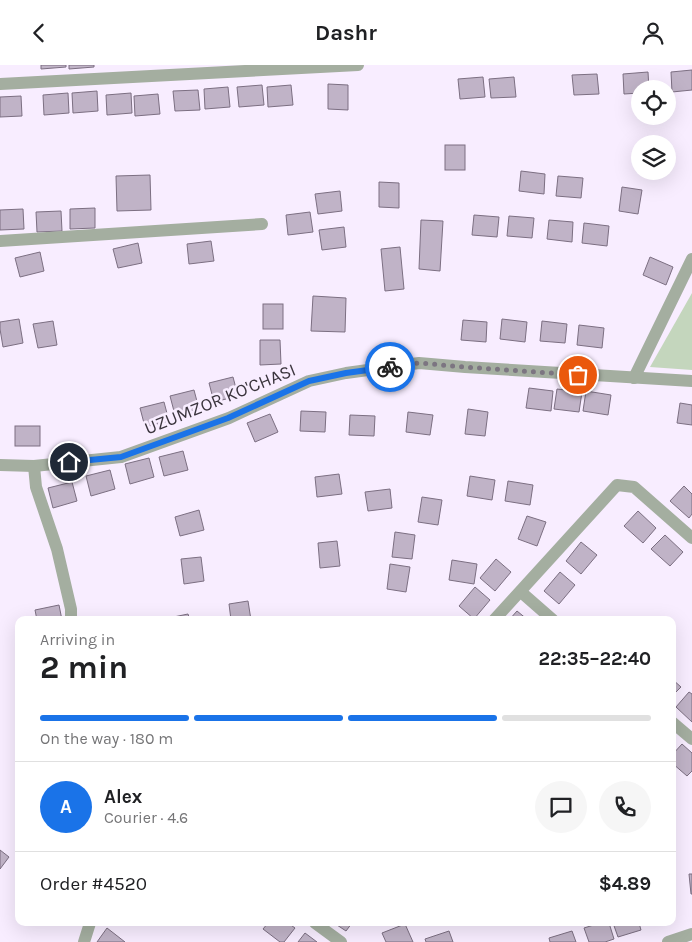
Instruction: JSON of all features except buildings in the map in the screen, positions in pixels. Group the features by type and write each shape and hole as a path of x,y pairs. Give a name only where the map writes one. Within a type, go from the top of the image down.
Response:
{"street":[{"path":"0,84 358,65"},
{"path":"0,241 262,223"},
{"path":"634,378 692,259"},
{"name":"UZUMZOR KO'CHASI","path":"0,465 34,466 121,457 228,418 309,381 346,373 419,363 692,381"},
{"path":"34,466 36,487 57,549 71,616"},
{"path":"498,616 617,485 634,487 692,538"},
{"path":"521,592 549,616"},
{"path":"676,725 692,739"},
{"path":"84,942 89,926"},
{"path":"319,926 341,942"},
{"path":"668,942 692,934"}],"green space":[{"path":"692,293 692,370 650,367"}],"way so far":[{"path":"390,367 419,363 578,375"}],"route":[{"path":"69,462 121,457 228,418 309,381 346,373 390,367"}]}
